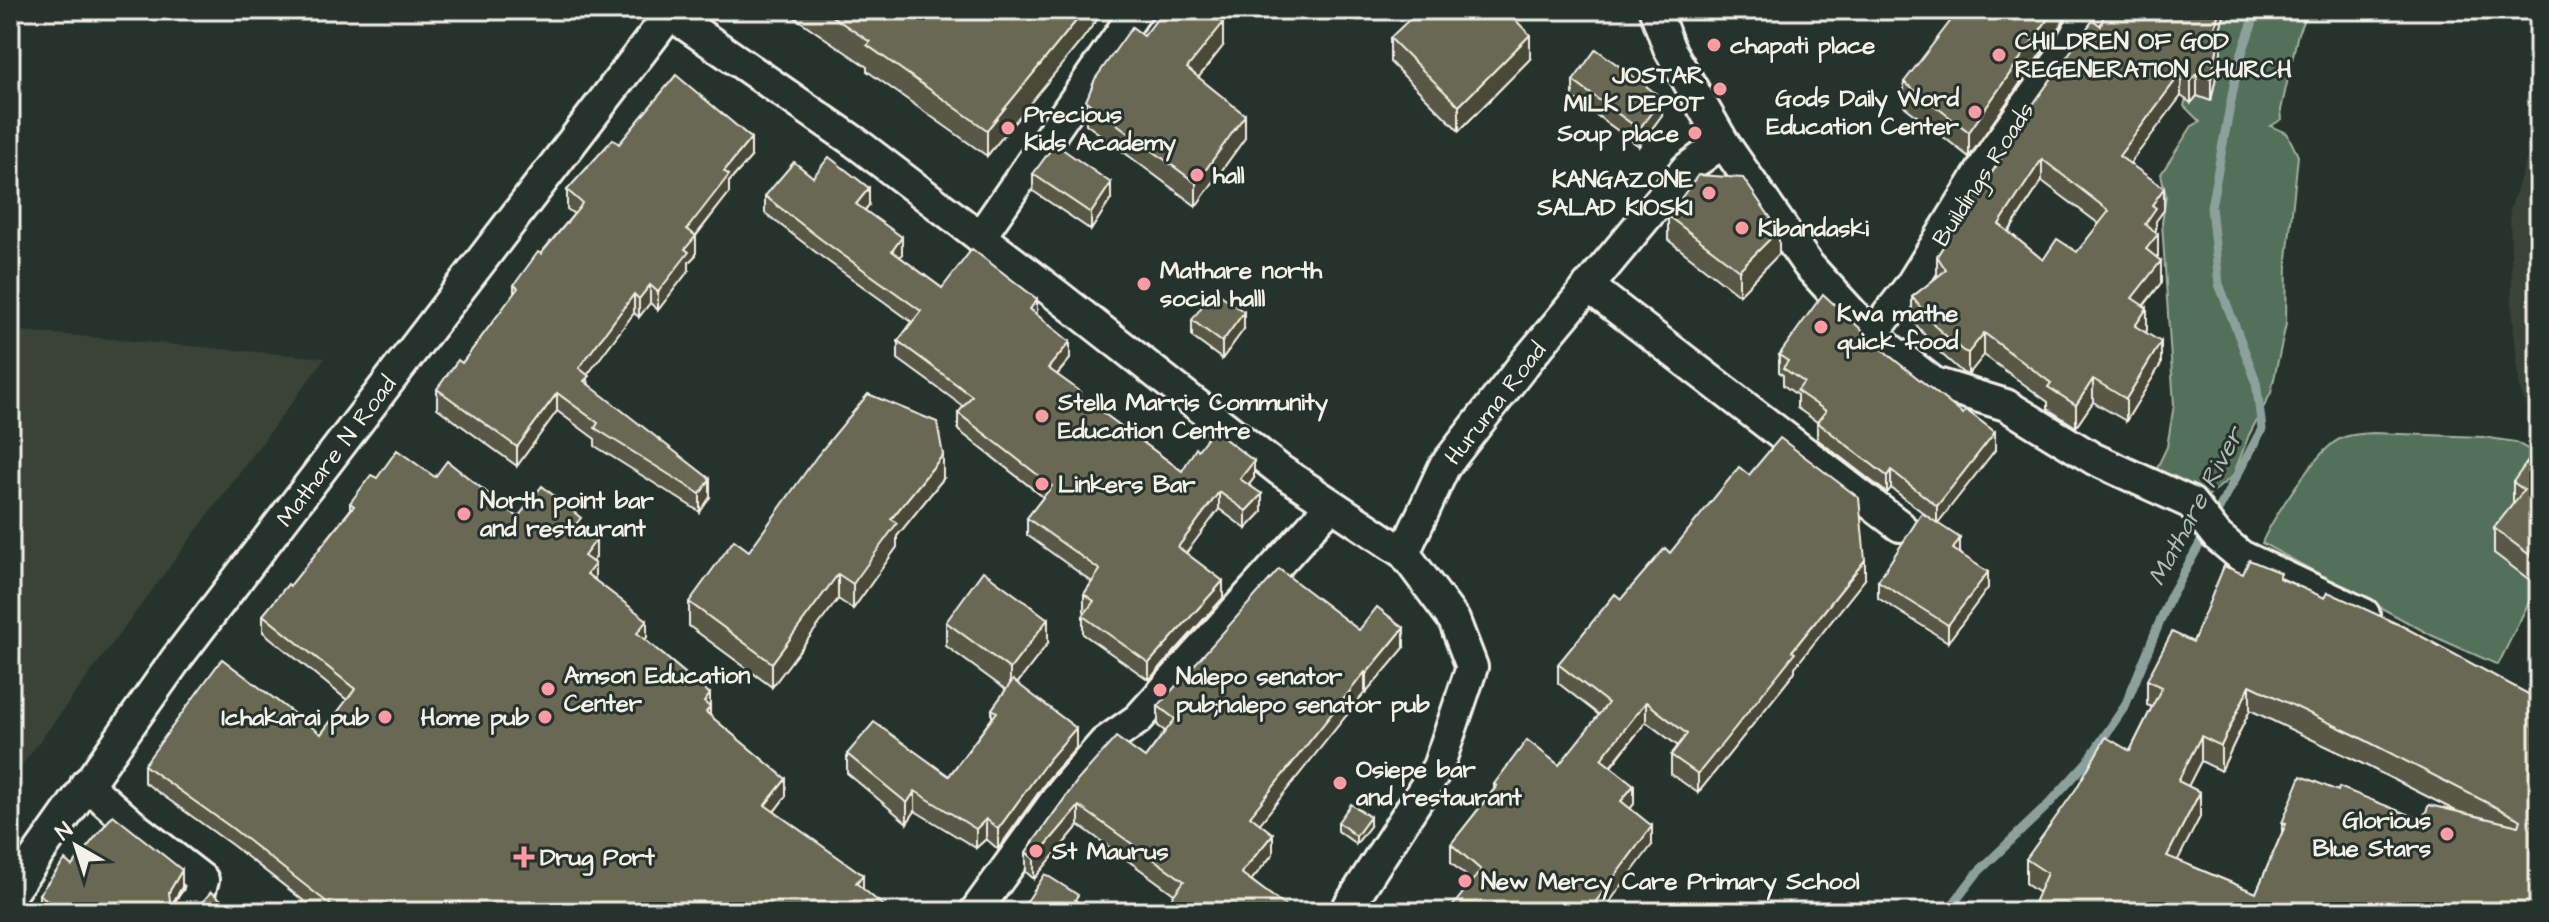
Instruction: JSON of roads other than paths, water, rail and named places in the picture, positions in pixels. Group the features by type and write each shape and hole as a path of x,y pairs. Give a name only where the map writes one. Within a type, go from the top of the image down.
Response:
{"street":[{"path":"980,237 1137,10"},
{"path":"1655,10 1669,48 1723,142 1808,265 1872,335 1934,383 2006,405 2094,459 2191,503 2217,536 2241,556 2383,623"},
{"name":"Buildings Roads","path":"1872,335 1911,285 1997,146 2069,47 2090,10"},
{"path":"671,12 855,142 1281,471 1404,553 1454,620 1472,667 1438,767 1345,912"},
{"name":"Mathare N Road","path":"10,894 177,658 671,12"},
{"name":"Huruma Road","path":"1404,553 1444,467 1686,169 1723,142"},
{"path":"1588,286 1900,526"},
{"path":"975,912 1064,789 1104,743 1138,719 1331,505"},
{"path":"86,784 137,829 203,880 198,897 187,912"}],"waterway":[{"name":"Mathare River","path":"2213,520 2262,429 2256,381 2219,284 2211,207 2238,64 2257,10"},
{"name":"Mathare River","path":"1947,912 1977,873 2048,805 2087,762 2125,706 2170,597 2206,533"}],"place":[{"name":"chapati place","path":"1714,45"},
{"name":"CHILDREN OF GOD REGENERATION CHURCH","path":"1999,55"},
{"name":"JOSTAR MILK DEPOT","path":"1720,89"},
{"name":"Gods Daily Word Education Center","path":"1975,112"},
{"name":"Precious Kids Academy","path":"1008,128"},
{"name":"Soup place","path":"1695,133"},
{"name":"hall","path":"1197,175"},
{"name":"KANGAZONE SALAD KIOSKI","path":"1709,193"},
{"name":"Kibandaski","path":"1742,228"},
{"name":"Mathare north social halll","path":"1144,284"},
{"name":"Kwa mathe quick food","path":"1821,327"},
{"name":"Stella Marris Community Education Centre","path":"1042,416"},
{"name":"Linkers Bar","path":"1042,484"},
{"name":"North point bar and restaurant","path":"464,514"},
{"name":"Amson Education Center","path":"548,689"},
{"name":"Nalepo senator pub;nalepo senator pub","path":"1160,690"},
{"name":"Ichakarai pub","path":"385,717"},
{"name":"Home pub","path":"545,717"},
{"name":"Osiepe bar and restaurant","path":"1340,783"},
{"name":"Glorious Blue Stars","path":"2447,834"},
{"name":"St Maurus","path":"1036,851"},
{"name":"Drug Port","path":"524,857"},
{"name":"New Mercy Care Primary School","path":"1465,881"}]}
